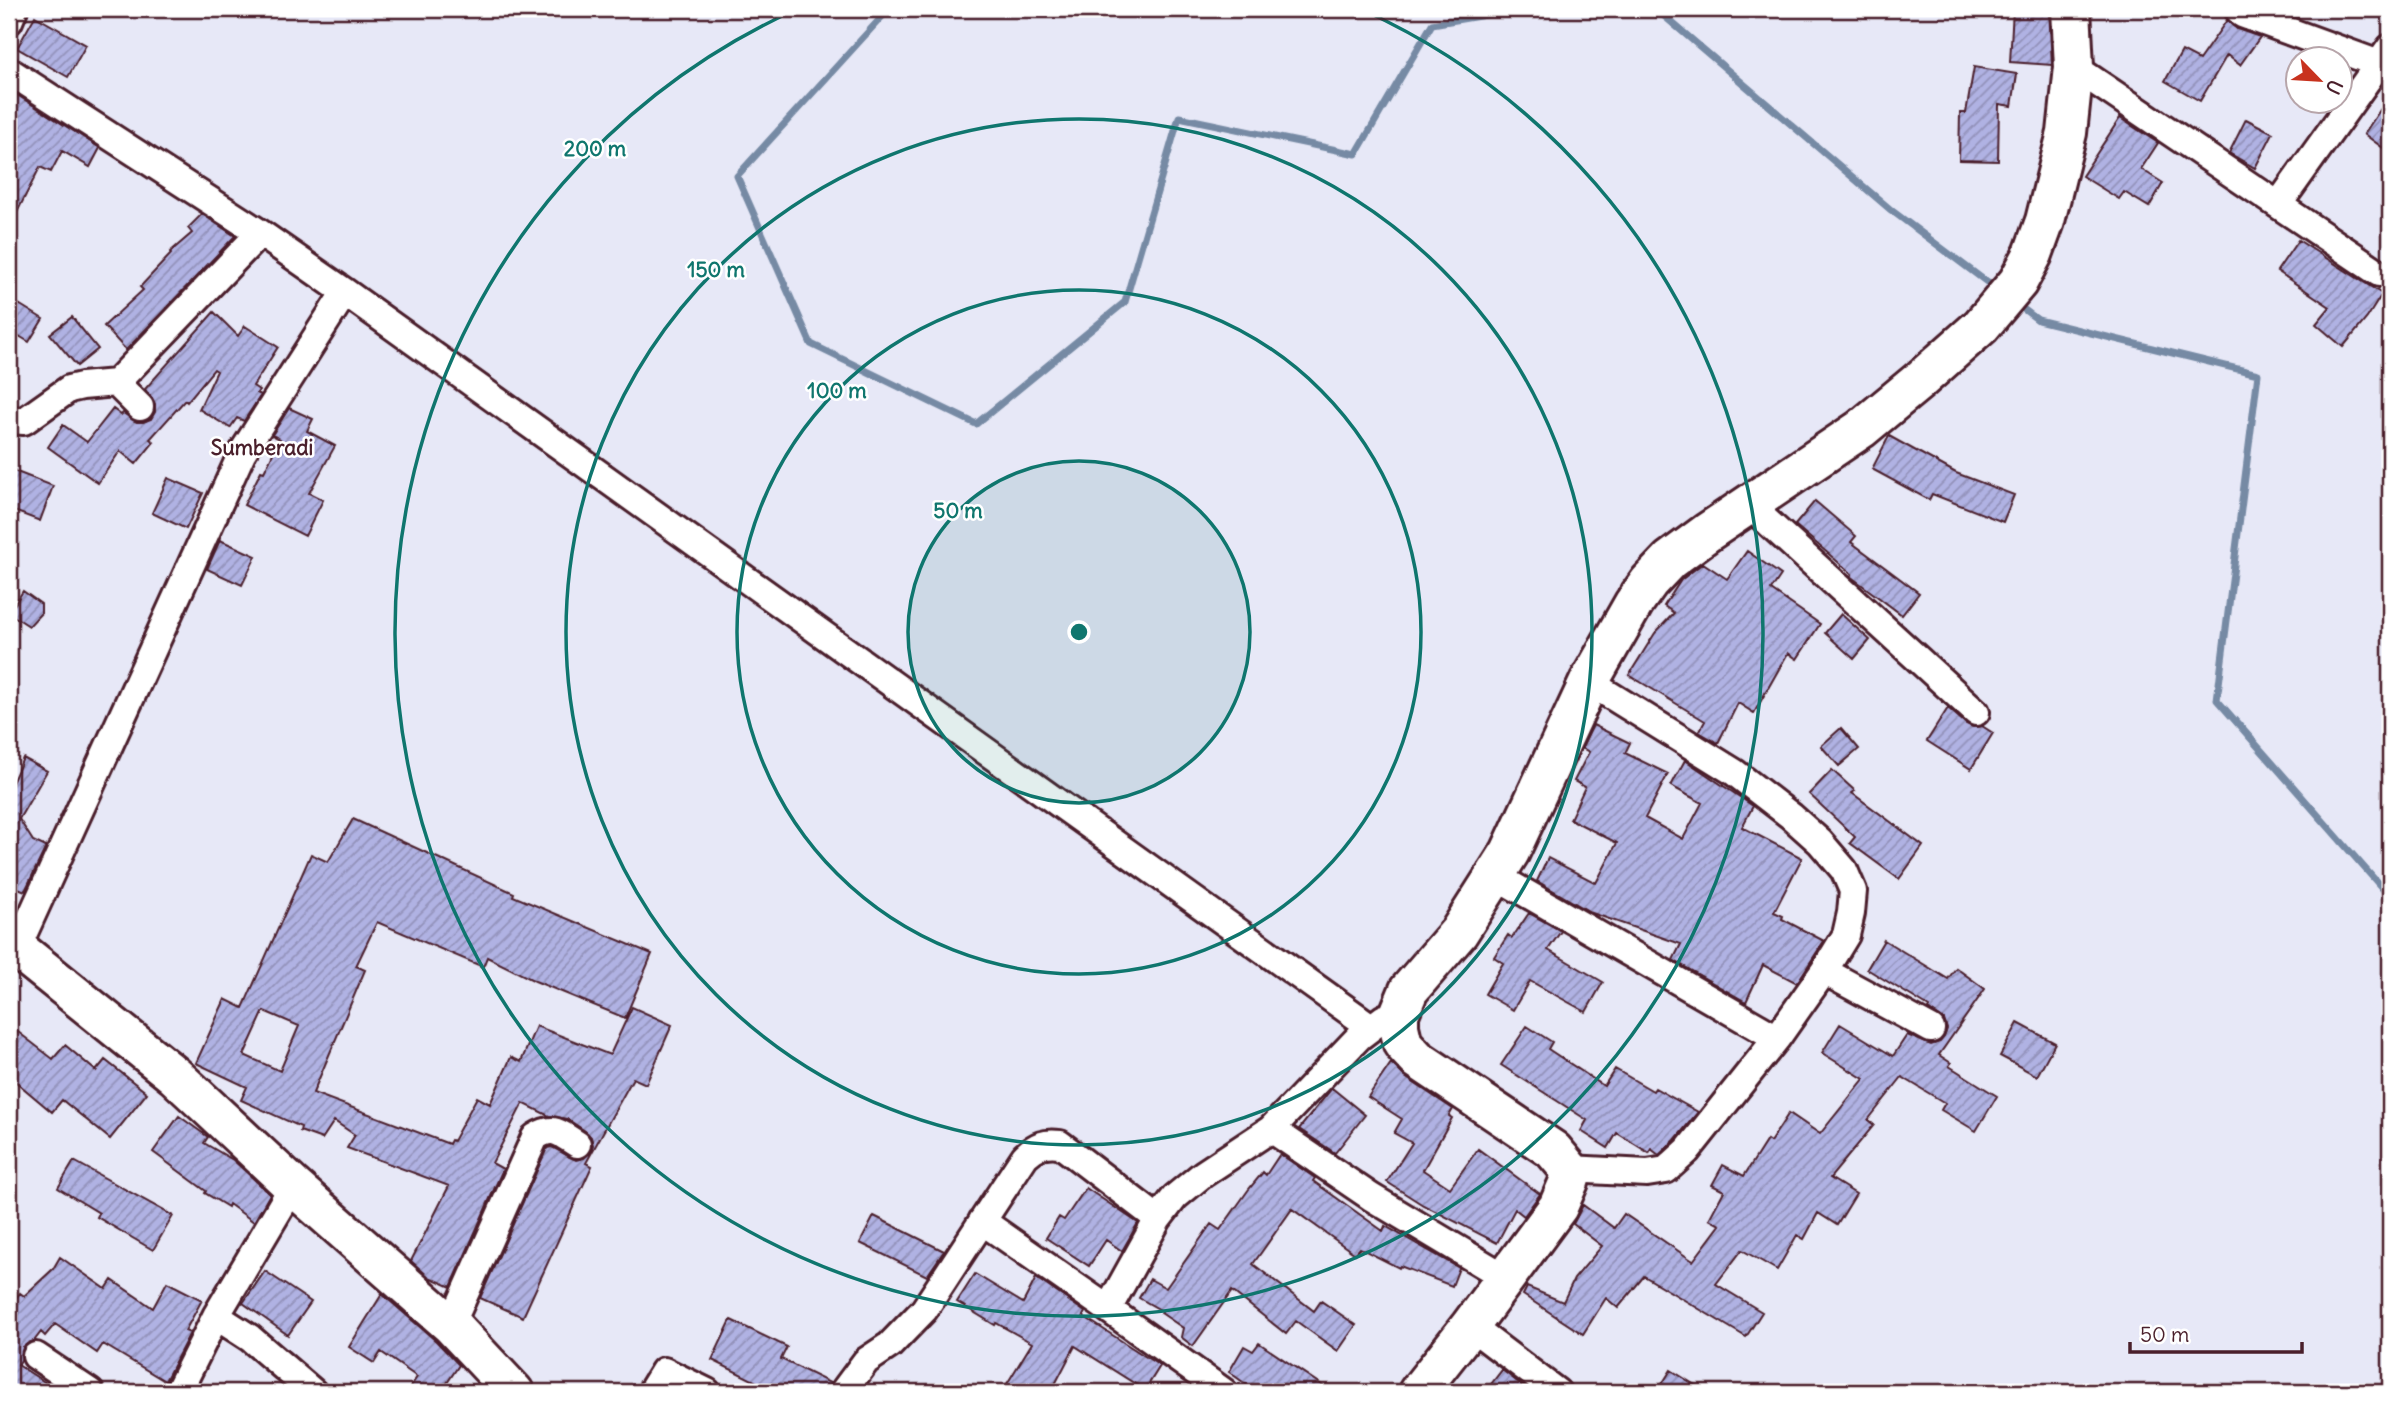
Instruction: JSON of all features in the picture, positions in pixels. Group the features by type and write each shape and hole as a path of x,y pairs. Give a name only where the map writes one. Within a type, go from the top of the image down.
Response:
{"street":[{"path":"9,21 14,9"},
{"path":"1108,1309 1158,1219 1175,1197 1203,1174 1271,1129 1385,1020 1459,932 1496,876 1526,820 1589,681 1649,582 1670,560 1861,429 1981,326 2018,282 2033,254 2059,172 2067,133 2074,67 2071,9"},
{"path":"2238,9 2242,14 2385,56 2278,205"},
{"path":"2074,67 2379,273"},
{"path":"9,71 260,233 1385,1020 1399,1027 1403,1044 1417,1059 1553,1150 1569,1169 1570,1180 1558,1207 1418,1392"},
{"path":"9,420 24,421 69,389 116,383 260,233"},
{"path":"345,292 242,453 13,945 174,1075 293,1186 451,1325 514,1392"},
{"path":"116,383 140,407"},
{"path":"1748,504 1976,712"},
{"path":"1569,1169 1637,1173 1666,1170 1687,1151 1777,1038 1824,971 1846,935 1853,891 1844,870 1821,842 1734,772 1589,681"},
{"path":"1496,876 1777,1038"},
{"path":"1824,971 1931,1029"},
{"path":"1271,1129 1371,1197 1506,1278"},
{"path":"451,1325 535,1137 546,1130 555,1131 577,1143"},
{"path":"843,1392 866,1362 890,1345 924,1310 1025,1156 1034,1147 1047,1142 1060,1144 1158,1219"},
{"path":"178,1392 216,1316 293,1186"},
{"path":"982,1222 1224,1392"},
{"path":"216,1316 250,1338 313,1392"},
{"path":"1470,1326 1558,1392"},
{"path":"36,1356 90,1392"},
{"path":"651,1392 664,1371 707,1392"}],"building":[{"path":"2013,9 2049,9 2052,65 2010,62"},
{"path":"35,16 86,45 68,77 17,48"},
{"path":"2227,20 2237,29 2260,37 2240,65 2227,55 2200,101 2165,81 2182,51 2199,60"},
{"path":"1974,67 2017,74 2012,106 1999,104 1998,161 1959,160 1960,113 1966,113"},
{"path":"14,93 100,148 90,167 62,151 51,172 40,167 9,228 9,133 18,115 9,110"},
{"path":"2390,95 2390,153 2364,134"},
{"path":"2120,118 2158,143 2141,169 2163,183 2149,207 2124,192 2119,199 2082,176"},
{"path":"2246,119 2273,133 2255,168 2229,153"},
{"path":"202,214 235,236 126,350 104,326 143,290 140,287 170,252 192,233 188,228"},
{"path":"2298,240 2382,294 2367,318 2343,347 2316,324 2330,307 2277,271"},
{"path":"9,298 43,319 29,342 9,330"},
{"path":"214,312 238,336 245,326 278,347 253,386 261,395 244,421 237,418 230,428 199,409 217,371 214,369 187,402 185,400 150,439 154,442 136,464 120,451 98,483 48,447 63,425 87,442 113,409 137,422 151,419 155,404 145,389"},
{"path":"72,317 98,349 77,366 50,334"},
{"path":"289,408 313,419 307,431 335,446 309,493 323,500 305,536 244,505 280,439 272,435"},
{"path":"1889,436 1956,473 2014,495 2003,522 1932,494 1929,500 1872,469"},
{"path":"9,469 53,486 40,521 9,509"},
{"path":"168,478 203,493 186,529 152,513"},
{"path":"1815,501 1856,536 1851,542 1919,593 1902,615 1850,576 1852,574 1795,525"},
{"path":"220,540 256,556 242,585 207,569"},
{"path":"1747,551 1781,575 1771,590 1820,624 1797,659 1788,653 1754,713 1738,703 1718,743 1699,732 1705,721 1629,675 1655,633 1674,613 1664,606 1681,580 1703,563 1727,579"},
{"path":"23,591 41,604 41,613 29,626 9,613"},
{"path":"1841,614 1870,640 1854,659 1825,633"},
{"path":"1948,708 1966,724 1973,727 1982,726 1993,733 1971,769 1927,741"},
{"path":"1593,725 1630,743 1625,753 1668,774 1645,818 1683,839 1702,803 1671,786 1685,760 1753,806 1742,827 1802,858 1774,912 1824,941 1797,983 1763,965 1746,1002 1673,960 1681,944 1592,913 1537,881 1548,858 1596,883 1617,843 1570,819 1585,787 1574,781 1589,752 1582,748"},
{"path":"1841,728 1859,749 1839,766 1821,746"},
{"path":"23,758 47,771 19,819 33,841 46,847 25,891 9,884 9,790"},
{"path":"1832,770 1855,791 1852,793 1923,846 1899,879 1850,843 1855,837 1809,794"},
{"path":"353,819 514,893 513,896 652,954 625,1018 535,981 487,957 483,967 377,922 356,966 365,970 313,1093 449,1144 477,1097 490,1104 511,1057 521,1062 536,1026 610,1055 632,1007 672,1025 646,1084 633,1078 586,1163 592,1166 523,1317 480,1298 547,1148 552,1147 576,1160 584,1158 593,1145 591,1137 585,1131 567,1119 549,1116 523,1103 492,1163 503,1169 451,1287 429,1277 411,1261 449,1186 347,1148 355,1135 334,1121 322,1139 300,1131 301,1127 241,1100 247,1087 196,1063 225,999 243,1008 311,854 328,862","holes":["264,1011 299,1026 280,1071 244,1055"]},
{"path":"1529,913 1561,931 1548,950 1603,982 1586,1012 1530,981 1513,1010 1485,994 1503,963 1494,957 1508,935 1512,938"},
{"path":"1884,940 1948,979 1956,968 1985,989 1939,1055 1951,1063 1949,1066 1997,1096 1976,1131 1941,1110 1945,1103 1902,1077 1868,1120 1874,1125 1830,1178 1856,1194 1837,1225 1818,1213 1804,1239 1797,1235 1777,1270 1742,1250 1716,1284 1762,1312 1746,1337 1644,1276 1618,1308 1606,1298 1583,1334 1523,1295 1527,1287 1563,1302 1574,1279 1602,1246 1573,1224 1583,1205 1614,1228 1624,1214 1693,1261 1720,1225 1709,1219 1724,1191 1712,1185 1723,1165 1744,1176 1767,1140 1770,1142 1789,1113 1820,1134 1864,1079 1822,1053 1840,1024 1893,1056 1907,1035 1931,1045 1940,1042 1947,1029 1944,1020 1928,1009 1929,1007 1867,969"},
{"path":"2018,1023 2055,1043 2037,1076 2000,1056"},
{"path":"9,1025 53,1059 65,1045 96,1071 105,1060 147,1093 110,1139 62,1100 52,1112 9,1076"},
{"path":"1527,1026 1552,1042 1548,1049 1604,1086 1615,1069 1698,1112 1659,1155 1651,1149 1649,1153 1617,1133 1608,1148 1581,1131 1587,1120 1501,1065"},
{"path":"1391,1063 1405,1077 1453,1109 1449,1116 1452,1118 1423,1170 1450,1188 1478,1149 1540,1194 1524,1216 1515,1209 1497,1243 1423,1205 1387,1182 1412,1143 1394,1133 1402,1119 1368,1097"},
{"path":"1332,1088 1365,1115 1335,1153 1299,1129"},
{"path":"179,1116 208,1137 204,1143 233,1160 270,1194 254,1222 229,1204 228,1207 205,1193 206,1191 153,1152"},
{"path":"1280,1154 1383,1231 1385,1226 1459,1268 1452,1286 1400,1266 1399,1268 1360,1248 1355,1254 1292,1209 1253,1264 1314,1311 1321,1301 1356,1325 1338,1351 1296,1321 1286,1334 1232,1291 1193,1346 1181,1337 1183,1328 1161,1313 1162,1311 1139,1298 1150,1279 1166,1288 1211,1224 1220,1230 1249,1189 1263,1172 1266,1175"},
{"path":"74,1161 173,1216 153,1250 97,1217 99,1213 58,1188"},
{"path":"1086,1188 1138,1223 1122,1251 1106,1240 1089,1266 1046,1238 1059,1217 1064,1220"},
{"path":"874,1216 944,1251 927,1276 860,1243"},
{"path":"60,1257 106,1289 112,1280 153,1308 167,1282 202,1300 185,1331 190,1333 165,1381 103,1344 97,1353 55,1324 45,1336 41,1332 34,1341 23,1347 18,1365 60,1392 9,1392 9,1307 20,1293 24,1296 53,1269"},
{"path":"265,1271 311,1302 288,1335 243,1303"},
{"path":"975,1274 1023,1303 1036,1278 1085,1312 1083,1316 1160,1366 1145,1390 1075,1346 1051,1392 1002,1392 1032,1343 957,1302"},
{"path":"382,1294 459,1365 441,1392 407,1392 417,1377 381,1352 374,1363 349,1347"},
{"path":"731,1320 787,1347 781,1359 830,1383 828,1392 777,1392 712,1360"},
{"path":"1259,1343 1332,1392 1257,1392 1229,1372 1244,1346 1253,1351"},
{"path":"1502,1370 1524,1387 1520,1392 1485,1392"},
{"path":"1671,1370 1706,1392 1657,1392"}],"waterway":[{"path":"889,9 737,176 811,344 976,424 1125,302 1179,117 1356,154 1432,24 1521,9"},
{"path":"1656,9 1891,210 1996,289"},
{"path":"2014,302 2038,320 2258,374 2217,700 2390,897"}],"district":[{"name":"Sumberadi","path":"262,448"}]}
